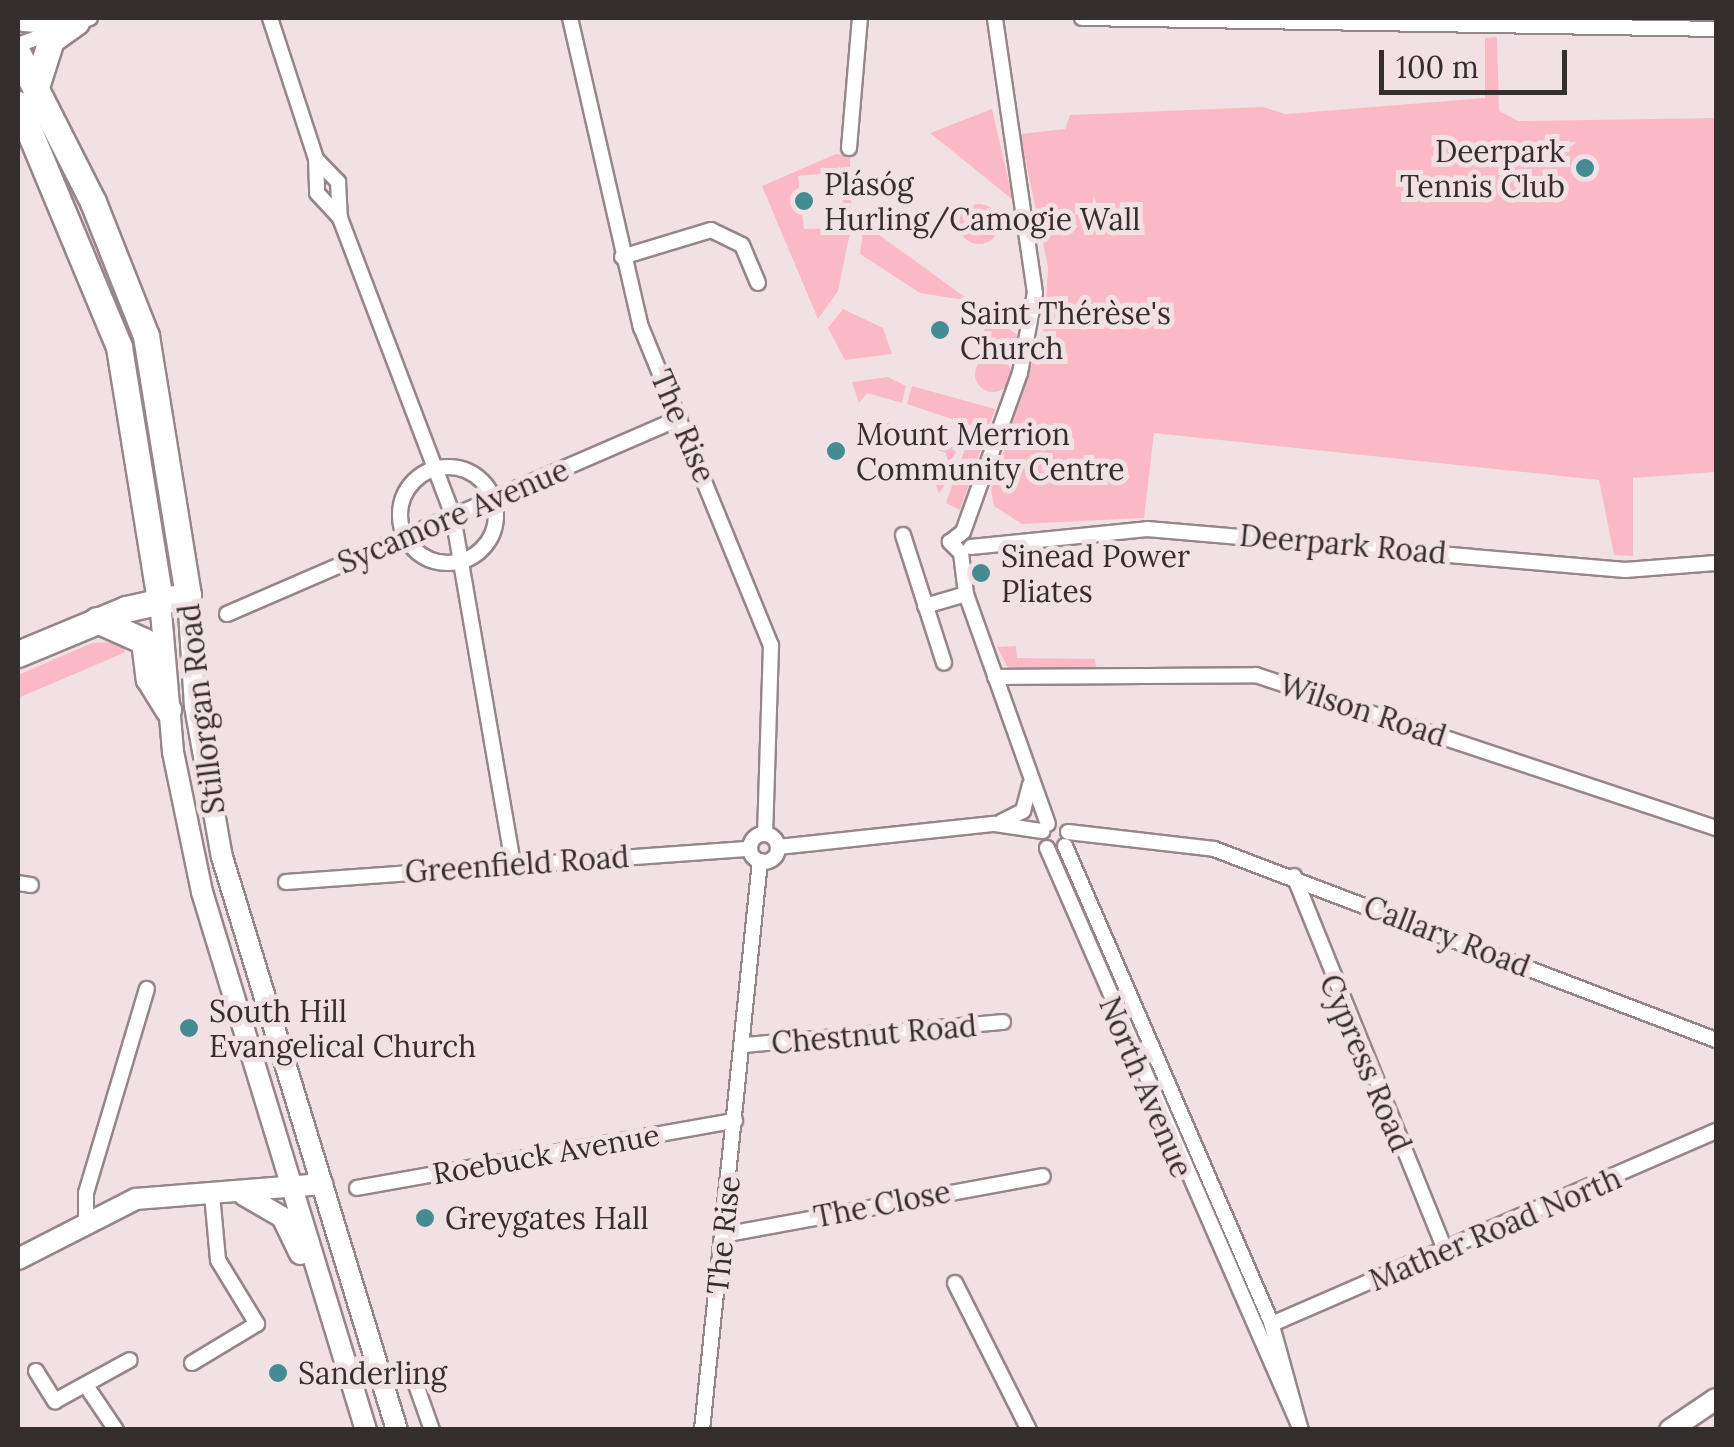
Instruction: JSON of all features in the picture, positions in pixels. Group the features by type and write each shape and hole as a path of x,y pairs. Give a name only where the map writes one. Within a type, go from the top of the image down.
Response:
{"highway":[{"path":"24,18 83,20"},
{"path":"27,95 52,40 83,20"},
{"name":"Stillorgan Road","path":"18,54 27,95 119,348 160,600"},
{"name":"Stillorgan Road","path":"27,95 146,336 188,595"},
{"path":"18,654 97,620 188,595"},
{"path":"97,620 144,641 150,679 168,709"}],"main road":[{"name":"Stillorgan Road","path":"188,595 191,649 222,857 397,1430"},
{"name":"Stillorgan Road","path":"160,600 168,709 202,892 366,1430"},
{"path":"168,709 168,664 178,646 191,649"},
{"path":"237,1192 268,1178 283,1156"},
{"path":"18,1258 86,1219 136,1199 293,1190 322,1184"},
{"path":"237,1192 282,1217 312,1289 328,1302"},
{"path":"313,1254 321,1242 341,1246"},
{"path":"1670,1430 1716,1399"}],"street":[{"path":"270,18 316,159 338,182 340,218 453,516 514,863"},
{"name":"The Rise","path":"570,18 622,257 679,418 770,645 764,833"},
{"path":"849,148 860,18"},
{"path":"995,18 1008,132 1032,248 1033,321 963,532 951,539 966,550 966,594 1045,827"},
{"path":"1082,18 1716,29"},
{"path":"18,44 83,20"},
{"path":"622,257 711,230 742,245 758,283"},
{"name":"Sycamore Avenue","path":"228,614 679,418"},
{"path":"434,468 470,472 492,499 491,538 462,563 422,554 406,537 402,498 434,468"},
{"name":"Deerpark Road","path":"966,550 1147,530 1625,570 1716,563"},
{"path":"902,536 944,663"},
{"path":"924,606 966,594"},
{"name":"Wilson Road","path":"996,677 1256,676 1716,828"},
{"path":"995,824 1023,811 1030,781"},
{"path":"778,847 764,833 750,849 760,862 778,847 995,824 1045,827 1066,839"},
{"name":"North Avenue","path":"1045,827 1047,848 1263,1326"},
{"path":"1047,848 1066,839"},
{"name":"North Avenue","path":"1066,839 1301,1428"},
{"name":"Callary Road","path":"1066,839 1174,842 1294,876 1716,1040"},
{"name":"Greenfield Road","path":"286,882 750,849"},
{"name":"The Rise","path":"702,1430 746,1045 760,862"},
{"name":"Cypress Road","path":"1294,876 1444,1248"},
{"path":"86,1219 86,1193 148,990"},
{"name":"Chestnut Road","path":"746,1045 1003,1022"},
{"name":"Roebuck Avenue","path":"357,1188 736,1121"},
{"name":"Mather Road North","path":"1263,1326 1716,1131"},
{"name":"The Close","path":"722,1234 1043,1176"},
{"path":"192,1363 257,1324 218,1260 212,1194"},
{"path":"955,1283 1029,1430"},
{"path":"36,1371 55,1401 130,1360"},
{"path":"414,1379 432,1430"},
{"path":"86,1387 116,1430"}],"shaded area":[{"path":"1497,37 1499,111 1518,121 1716,118 1716,472 1633,478 1633,556 1614,555 1599,480 1154,433 1144,518 1022,524 994,506 991,490 1045,324 1048,267 1020,134 1065,129 1070,115 1263,107 1286,114 1485,98 1485,38"},
{"path":"992,109 1013,200 930,133"},
{"path":"836,154 850,157 851,212 843,212 841,172 798,176 804,229 851,228 838,291 818,319 762,186"},
{"path":"979,204 993,210 999,224 993,238 979,244 965,238 959,224 965,210"},
{"path":"864,224 1023,339 1016,355 990,339 964,300 920,293 860,254"},
{"path":"843,309 883,328 892,354 845,360 828,328"},
{"path":"993,356 1006,361 1011,374 1006,387 993,392 980,387 975,374 980,361"},
{"path":"888,377 906,386 902,403 867,393 859,403 852,382"},
{"path":"912,386 995,409 960,510 946,503 973,426 907,404"},
{"path":"881,421 951,443 956,453 948,463 946,453 884,432 880,439"},
{"path":"890,459 894,466 946,482 939,494 936,485 885,474"},
{"path":"118,642 126,652 18,698 18,675 92,643"},
{"path":"1016,646 1017,658 1095,659 1096,667 1008,668 997,647"}],"place":[{"name":"Deerpark Tennis Club","path":"1585,168"},
{"name":"Plásóg Hurling/Camogie Wall","path":"804,201"},
{"name":"Saint Thérèse's Church","path":"940,330"},
{"name":"Mount Merrion Community Centre","path":"836,451"},
{"name":"Sinead Power Pliates","path":"981,573"},
{"name":"South Hill Evangelical Church","path":"189,1028"},
{"name":"Greygates Hall","path":"425,1218"},
{"name":"Sanderling","path":"278,1373"}]}
